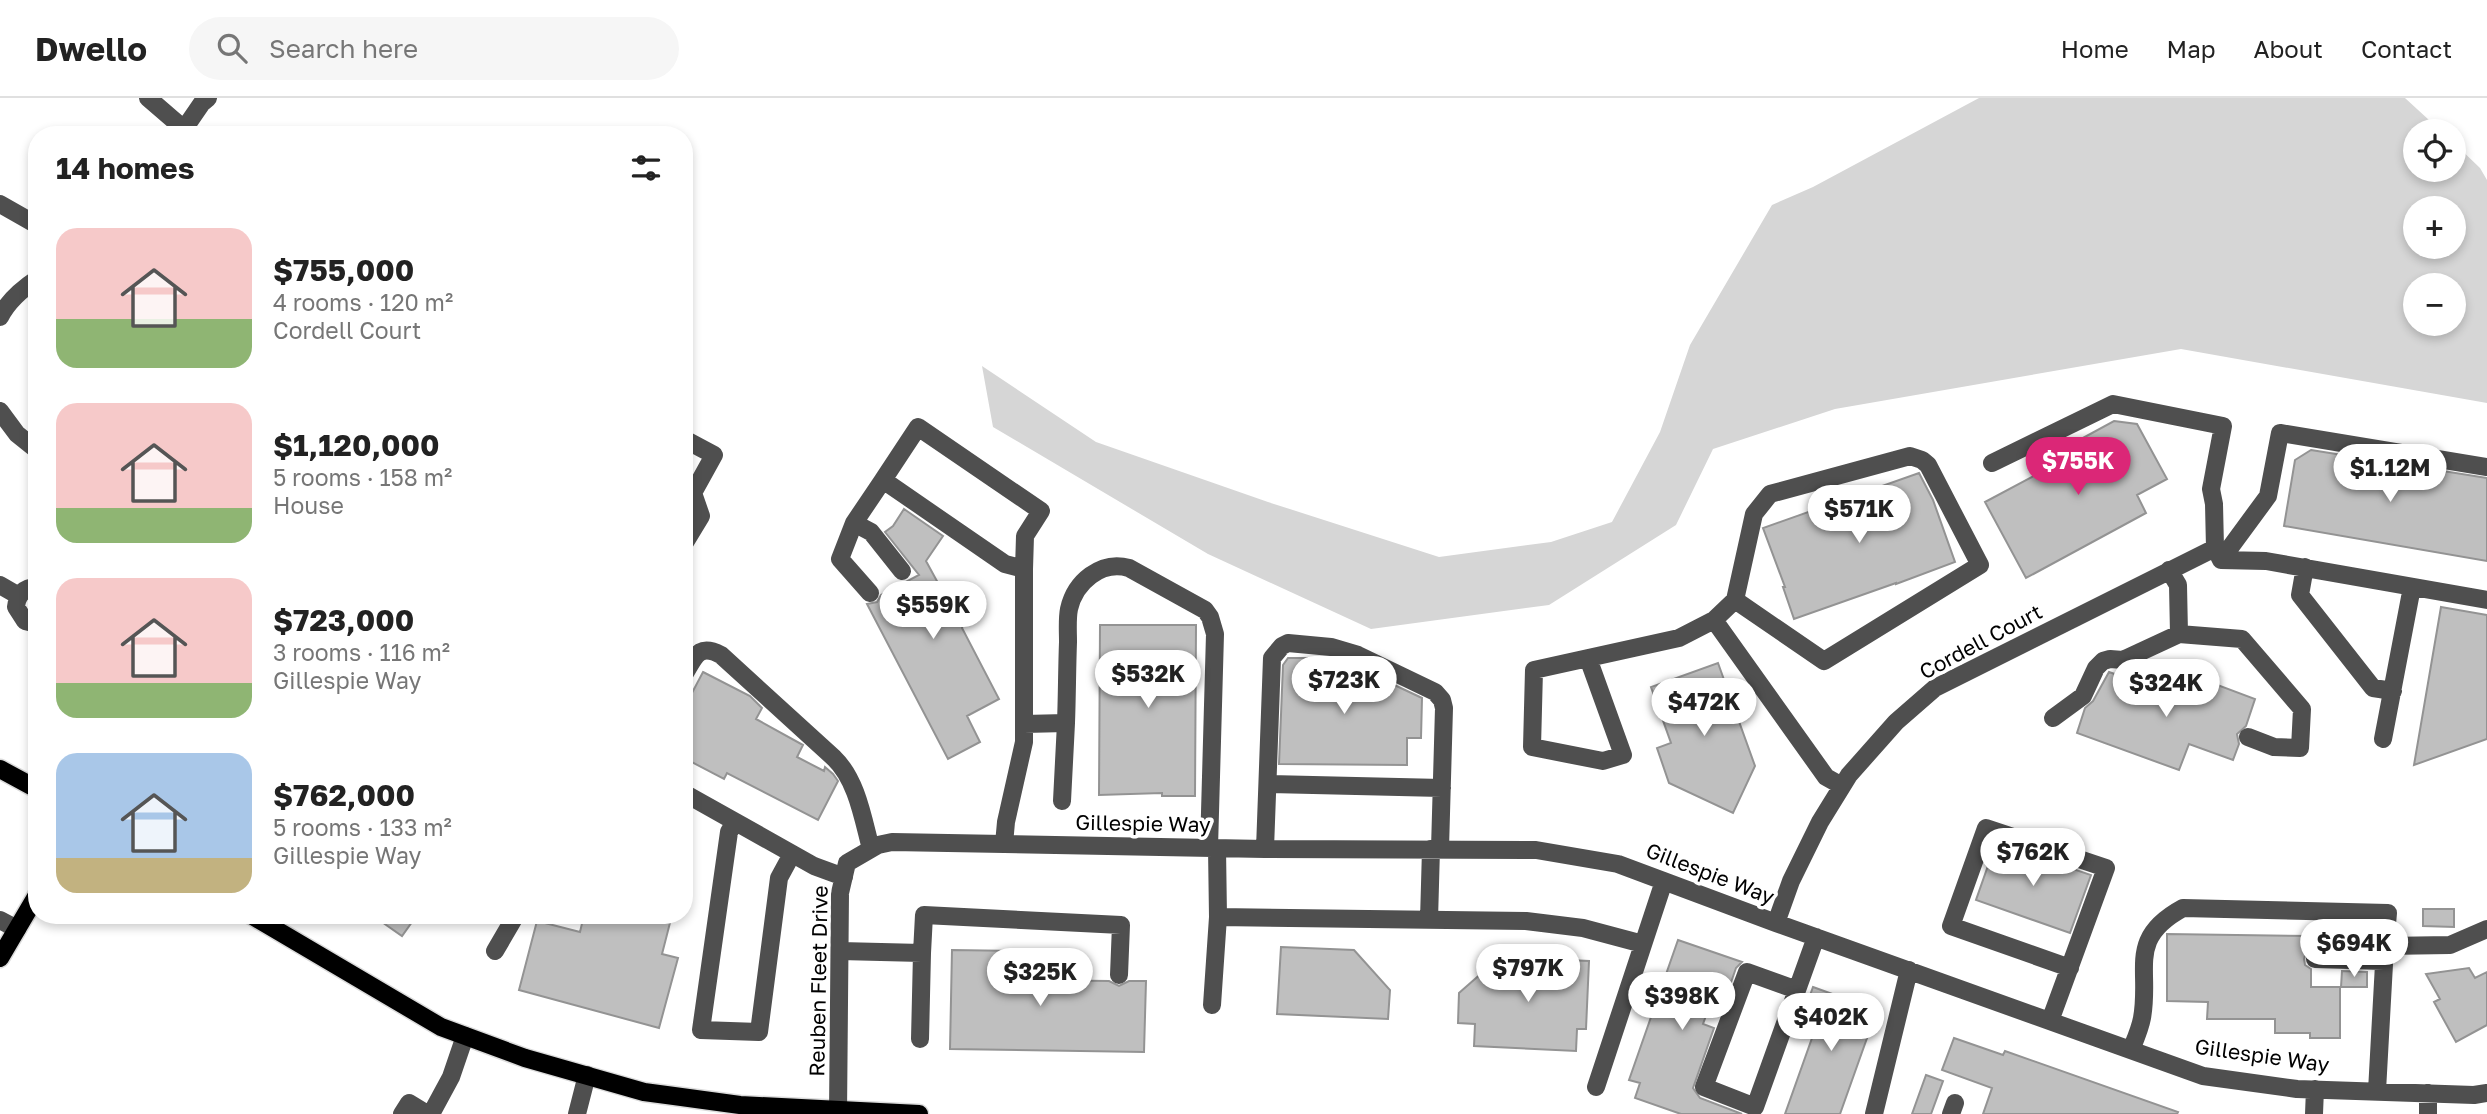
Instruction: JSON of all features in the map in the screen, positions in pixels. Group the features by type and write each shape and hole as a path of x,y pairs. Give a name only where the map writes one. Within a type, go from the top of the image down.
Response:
{"main road":[{"path":"0,769 28,784"},
{"path":"0,958 28,910"},
{"path":"266,924 441,1027 525,1058 645,1092 740,1105 919,1114"}],"street":[{"path":"148,98 176,126"},
{"path":"186,126 208,98"},
{"path":"0,204 28,220"},
{"path":"0,317 4,309 28,285"},
{"path":"1992,463 2113,404 2223,426 2211,489 2218,554"},
{"path":"0,411 17,435 28,443"},
{"path":"870,593 840,559 854,523 918,427 1041,510 1025,536 1024,742 1006,821 1004,844"},
{"path":"2218,554 2268,496 2280,433 2487,467"},
{"path":"693,444 714,455 693,493 701,516 693,529"},
{"path":"1588,658 1623,755 1603,761 1532,747 1534,670 1588,658 1679,638 1714,620 1735,600 1754,514 1770,494 1910,456 1923,460 1933,472 1980,565 1824,661 1735,600"},
{"path":"883,480 1005,564 1024,569"},
{"path":"854,523 871,531 902,571"},
{"path":"2218,554 2487,600"},
{"name":"Cordell Court","path":"1776,923 1791,881 1820,822 1842,786 1896,722 1935,688 2169,570 2218,554"},
{"path":"1062,801 1069,608 1077,591 1095,572 1118,565 1129,568 1205,610 1215,634 1213,848 1218,917 1212,1005"},
{"path":"2305,568 2300,595 2373,688 2393,691"},
{"path":"2169,570 2178,585 2179,634"},
{"path":"0,585 19,596"},
{"path":"2384,739 2412,587"},
{"path":"28,588 19,596 16,607 21,618 28,623"},
{"path":"1714,620 1826,777 1842,786"},
{"path":"2053,718 2083,696 2096,668 2110,659 2123,660 2179,634 2242,639 2302,709 2300,748 2274,747 2248,737"},
{"path":"1265,849 1272,658 1282,646 1297,642 1331,647 1358,655 1435,692 1442,700 1442,788 1430,920"},
{"path":"693,660 697,653 708,649 721,656 834,758 851,782 872,849"},
{"path":"1024,724 1066,723"},
{"path":"1268,784 1442,788"},
{"path":"693,798 814,866 844,877"},
{"path":"735,822 729,832 701,1030 760,1032 779,878 792,854"},
{"path":"2050,1021 2070,968 2106,868 1986,828 1951,926 2070,968"},
{"name":"Reuben Fleet Drive","path":"839,1111 840,893 847,863 872,849 892,842"},
{"name":"Gillespie Way","path":"892,842 1265,849 1536,850 1618,864 2203,1076 2315,1089 2474,1095 2487,1093"},
{"path":"1596,1087 1664,881"},
{"path":"2132,1050 2142,1017 2143,953 2157,927 2183,908 2388,913 2377,1091"},
{"path":"920,1039 924,915 1121,925 1119,975"},
{"path":"1218,917 1558,924 1643,944"},
{"path":"0,920 17,929"},
{"path":"495,951 511,924"},
{"path":"2315,959 2450,945 2487,929"},
{"path":"1797,990 1747,972 1704,1087 1755,1107 1797,990 1816,937"},
{"path":"840,951 922,953"},
{"path":"1874,1114 1909,970"},
{"path":"402,1114 409,1103 429,1114 451,1077 466,1035"},
{"path":"577,1114 587,1075"},
{"path":"2314,1114 2315,1089"},
{"path":"2428,1093 2428,1114"}],"shaded area":[{"path":"1979,98 2405,98 2428,119 2403,119 2403,182 2466,182 2466,155 2480,168 2487,180 2487,403 2181,349 1835,409 1713,449 1676,525 1549,605 1371,629 1208,554 993,427 982,366 1096,442 1268,502 1439,557 1551,542 1612,522 1660,432 1690,345 1772,205 1813,187"}],"building":[{"path":"2114,421 2137,424 2167,479 2137,495 2146,513 2026,578 1985,502 2075,454 2070,445"},
{"path":"2311,450 2487,478 2487,561 2284,526 2295,460"},
{"path":"1919,473 1933,500 1955,562 1794,619 1763,528"},
{"path":"904,509 943,536 926,561 938,583 972,595 962,628 999,699 967,716 980,742 948,759 867,604 877,602 881,595 919,575 885,532 893,526"},
{"path":"2441,607 2487,615 2487,739 2414,765"},
{"path":"1100,625 1196,625 1195,796 1162,796 1162,793 1099,795"},
{"path":"1288,658 1329,658 1354,666 1422,698 1421,738 1407,738 1407,765 1279,764 1283,665"},
{"path":"1718,663 1755,766 1733,813 1669,783 1657,748 1671,743 1651,687"},
{"path":"703,672 750,696 762,708 756,719 803,745 797,757 824,771 825,767 833,774 838,781 818,820 727,773 724,779 693,763 693,691"},
{"path":"2109,672 2183,698 2191,675 2255,699 2246,726 2237,734 2239,744 2233,760 2189,744 2179,770 2077,733 2085,708 2093,701"},
{"path":"1996,843 2091,875 2070,933 1976,900"},
{"path":"2423,909 2454,909 2454,927 2423,926"},
{"path":"385,924 411,924 402,936"},
{"path":"536,924 549,924 580,932 582,924 670,924 662,954 678,958 659,1028 519,990"},
{"path":"2167,934 2312,936 2311,948 2304,959 2305,965 2311,969 2311,987 2340,987 2340,1038 2310,1038 2310,1033 2275,1033 2275,1019 2207,1019 2208,1002 2167,1001"},
{"path":"1678,940 1742,962 1736,968 1728,991 1716,988 1703,1024 1714,1028 1693,1088 1700,1098 1742,1114 1681,1114 1635,1098 1640,1083 1629,1080"},
{"path":"1281,947 1354,950 1390,990 1388,1019 1277,1014"},
{"path":"952,950 1027,951 1027,980 1109,981 1119,986 1129,981 1146,981 1144,1052 950,1049"},
{"path":"1500,957 1589,961 1586,1029 1577,1029 1576,1051 1474,1046 1475,1024 1458,1023 1459,993"},
{"path":"2469,968 2475,978 2487,972 2487,1025 2456,1042 2434,1002 2440,999 2426,974"},
{"path":"2342,971 2367,972 2367,987 2341,987"},
{"path":"1813,987 1877,1010 1840,1114 1785,1114 1817,1024 1805,1019 1806,1016 1803,1015"},
{"path":"1954,1038 2003,1055 2005,1051 2178,1112 1983,1114 1992,1088 1942,1070"},
{"path":"1926,1075 1943,1081 1931,1114 1912,1114"}]}
